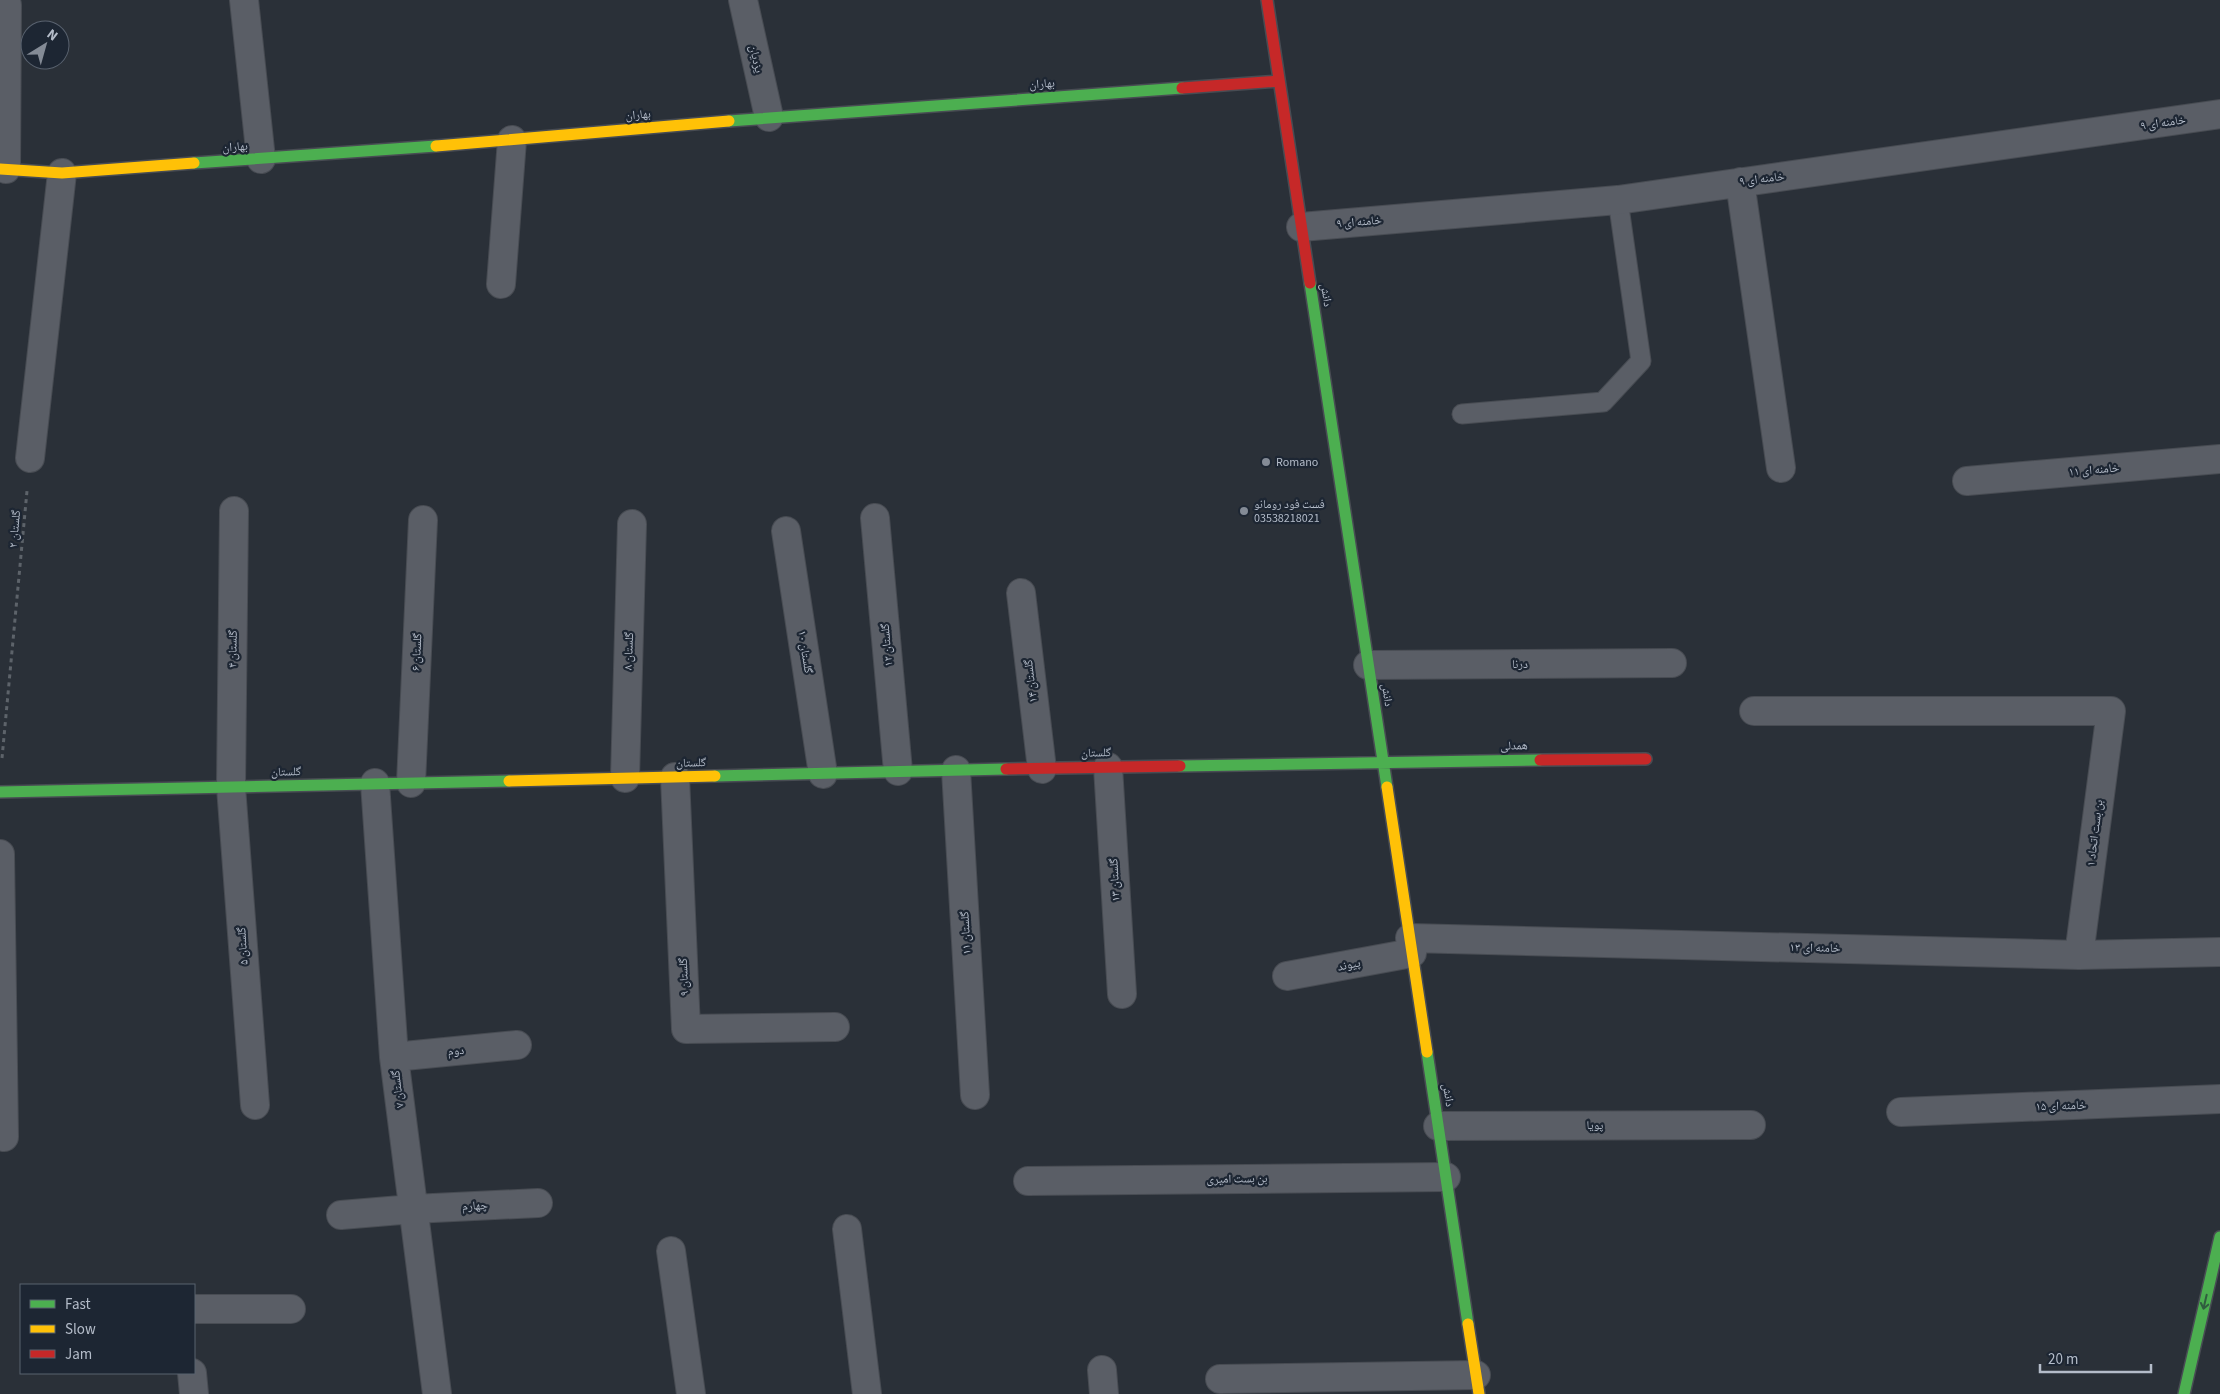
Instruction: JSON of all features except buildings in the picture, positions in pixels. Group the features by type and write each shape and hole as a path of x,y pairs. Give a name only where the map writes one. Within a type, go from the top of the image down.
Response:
{"street":[{"path":"244,0 261,158"},
{"name":"یزدیان","path":"743,0 769,117"},
{"name":"دانش","path":"1267,0 1478,1384"},
{"path":"3,169 7,5"},
{"name":"بهاران","path":"3,169 62,173 512,140 769,117 1279,81"},
{"name":"خامنه ای ۹","path":"1301,227 1618,200 1898,162 2220,114"},
{"path":"501,284 512,140"},
{"path":"30,458 62,173"},
{"path":"1740,182 1781,468"},
{"name":"خامنه ای ۱۱","path":"1968,481 2220,459"},
{"name":"گلستان ۴","path":"231,787 234,511"},
{"name":"گلستان ۱۲","path":"875,518 898,772"},
{"name":"گلستان ۶","path":"411,783 423,520"},
{"name":"گلستان ۸","path":"625,778 632,524"},
{"name":"گلستان ۱۰","path":"786,531 823,774"},
{"name":"گلستان ۱۴","path":"1021,593 1042,768"},
{"name":"درنا","path":"1368,665 1672,663"},
{"name":"بن بست اتحاد ۱","path":"1754,711 2111,711 2079,954"},
{"name":"همدلی","path":"1383,761 1646,759"},
{"name":"گلستان","path":"0,792 1383,761"},
{"name":"گلستان ۱۳","path":"1108,767 1122,994"},
{"name":"گلستان ۱۱","path":"956,770 975,1095"},
{"name":"گلستان ۹","path":"675,777 686,1029 835,1027"},
{"name":"گلستان ۷","path":"375,783 394,1057 438,1394"},
{"name":"گلستان ۵","path":"231,787 255,1105"},
{"path":"0,854 4,1137"},
{"name":"خامنه ای ۱۳","path":"1411,946 2079,954 2220,952"},
{"name":"پیوند","path":"1287,976 1411,946"},
{"name":"دوم","path":"394,1057 517,1045"},
{"name":"خامنه ای ۱۵","path":"1901,1112 2220,1099"},
{"name":"پویا","path":"1438,1126 1751,1125"},
{"name":"بن بست امیری","path":"1028,1181 1446,1176"},
{"name":"چهارم","path":"341,1215 413,1209 538,1203"},
{"path":"847,1229 867,1394"},
{"path":"2184,1394 2215,1278 2220,1237"},
{"path":"671,1252 691,1394"},
{"path":"195,1309 291,1310"},
{"path":"192,1374 194,1394"},
{"path":"1220,1379 1478,1384"}],"lane":[{"path":"1462,414 1604,402 1641,361 1618,200"}],"path":[{"name":"گلستان ۲","path":"2,762 30,458"}],"traffic: fast":[{"path":"729,121 1182,88"},
{"path":"194,163 436,146"},
{"path":"1310,283 1387,787"},
{"path":"1180,766 1540,760"},
{"path":"715,776 1006,769"},
{"path":"0,792 509,781"},
{"path":"1427,1052 1468,1324"},
{"path":"2184,1394 2220,1237"}],"traffic: slow":[{"path":"436,146 729,121"},
{"path":"0,169 62,173 194,163"},
{"path":"509,781 715,776"},
{"path":"1387,787 1427,1052"},
{"path":"1468,1324 1479,1394"}],"traffic: jam":[{"path":"1267,0 1310,283"},
{"path":"1182,88 1279,81"},
{"path":"1540,760 1646,759"},
{"path":"1006,769 1180,766"}],"place":[{"name":"Romano","path":"1266,462"},
{"name":"فست فود رومانو 03538218021","path":"1244,511"}]}
